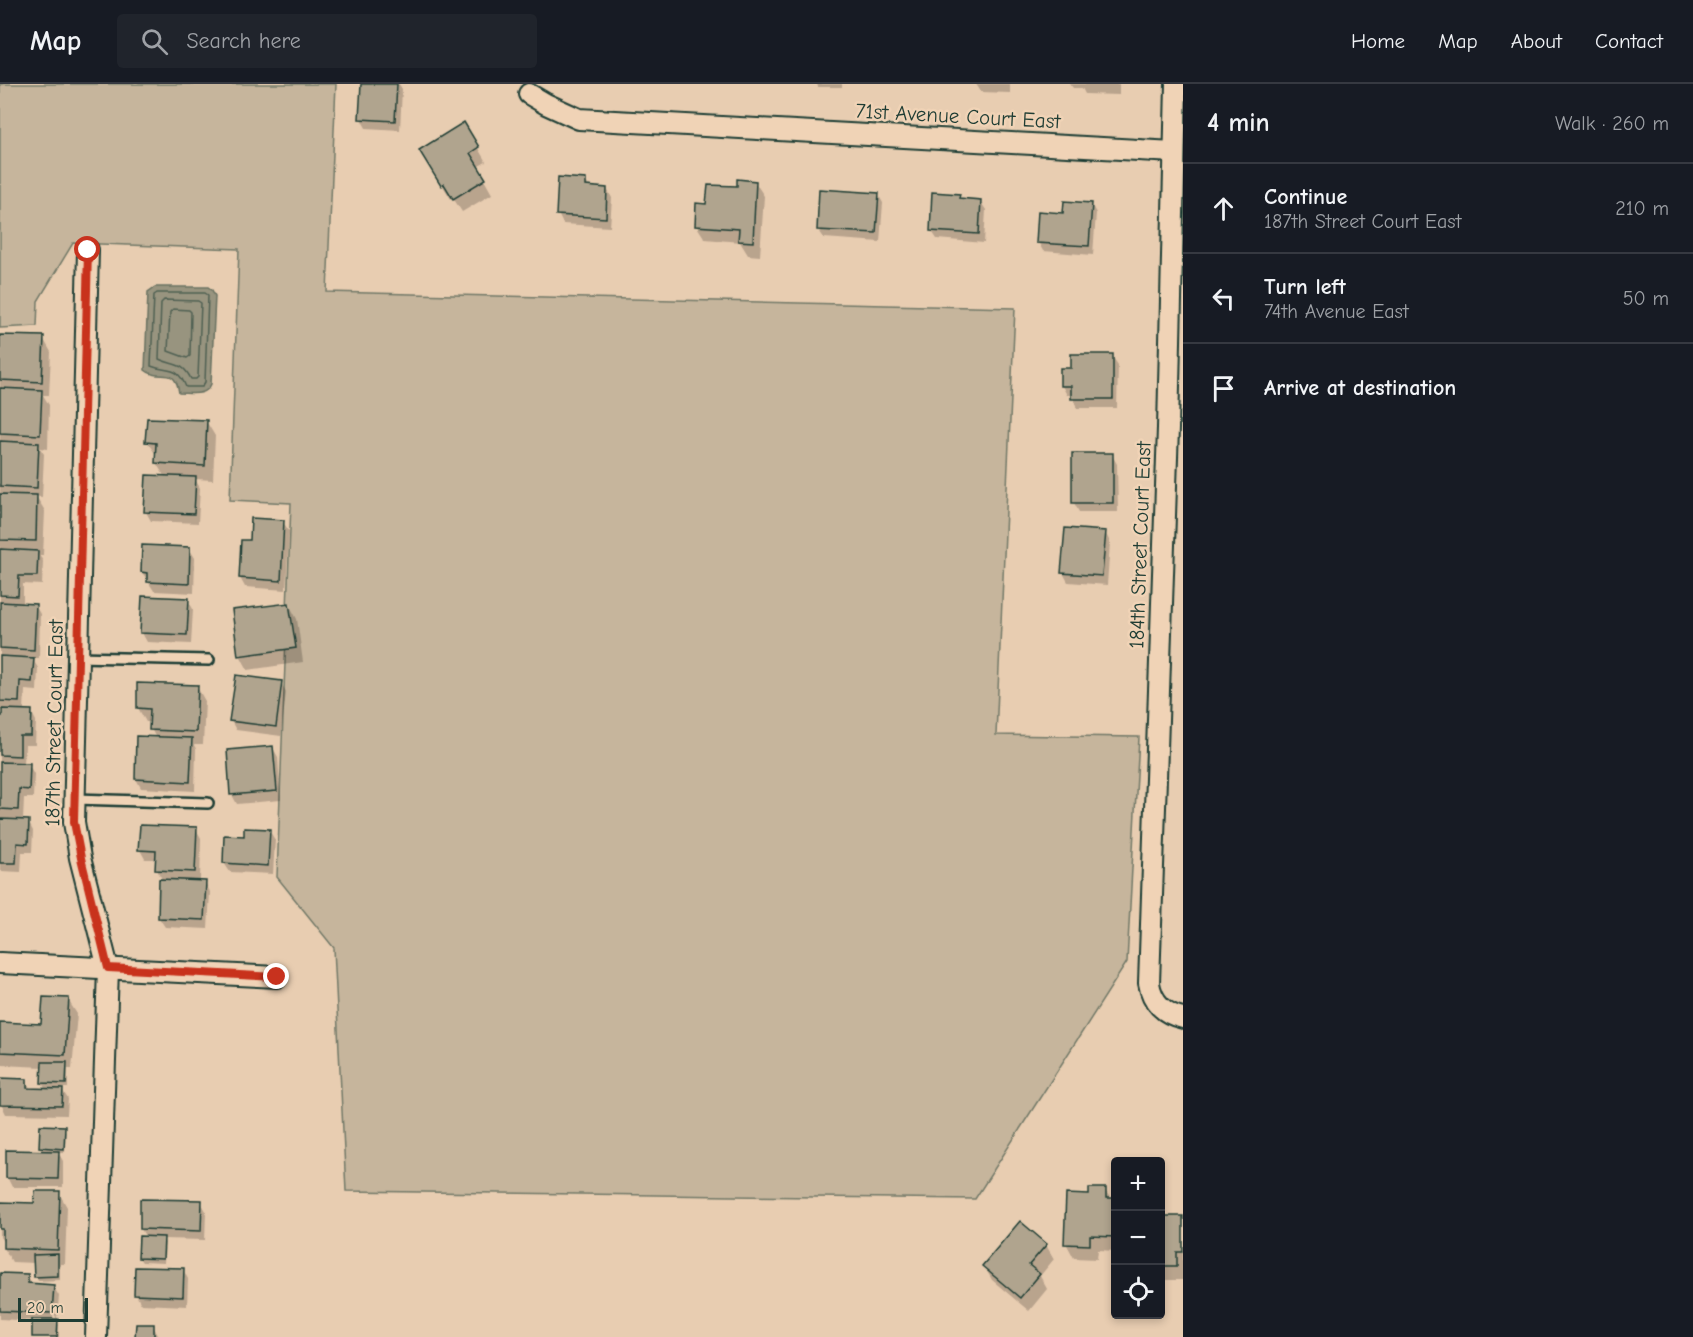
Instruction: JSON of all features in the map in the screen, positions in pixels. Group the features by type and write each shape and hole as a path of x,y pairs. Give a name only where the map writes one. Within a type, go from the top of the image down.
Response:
{"street":[{"name":"184th Street Court East","path":"1176,84 1167,440 1149,966 1151,993 1158,1005 1168,1013 1183,1018"},
{"name":"71st Avenue Court East","path":"529,94 579,119 1174,152"},
{"name":"187th Street Court East","path":"88,250 74,822 108,968 96,1337"},
{"path":"0,963 277,977"}],"lane":[{"path":"78,657 209,660"},
{"path":"75,799 208,802"}],"shaded area":[{"path":"0,84 336,84 327,292 1015,308 996,735 1139,737 1127,962 975,1199 346,1191 334,948 277,877 291,503 230,500 239,249 73,243 38,301 37,326 0,328"}],"water":[{"path":"155,287 208,287 215,296 211,384 202,393 179,393 177,384 170,376 151,374 145,370 148,292"}],"building":[{"path":"361,84 397,84 395,121 359,119"},
{"path":"464,122 479,147 470,153 486,179 453,199 444,184 441,186 419,150"},
{"path":"558,177 586,179 586,186 607,188 606,218 556,215"},
{"path":"737,179 756,181 753,242 738,241 739,229 695,226 696,203 706,204 708,185 737,186"},
{"path":"819,189 879,193 876,233 817,230"},
{"path":"932,192 960,194 959,198 981,200 979,234 930,231"},
{"path":"1064,201 1092,203 1089,246 1036,243 1038,211 1063,213"},
{"path":"0,335 44,336 42,382 0,380"},
{"path":"1071,354 1113,354 1113,399 1071,399 1071,386 1060,386 1060,368 1071,368"},
{"path":"0,388 42,390 40,435 0,433"},
{"path":"147,418 207,420 205,466 155,463 156,443 145,442"},
{"path":"0,441 39,443 37,488 0,486"},
{"path":"1072,453 1113,453 1113,503 1072,503"},
{"path":"146,475 196,477 194,514 144,512"},
{"path":"0,494 37,495 36,541 0,540"},
{"path":"251,518 284,520 281,581 239,578 241,540 250,540"},
{"path":"1065,528 1106,531 1102,576 1061,573"},
{"path":"142,545 190,547 189,584 147,582 147,573 141,572"},
{"path":"0,549 38,551 37,576 19,576 18,596 0,595"},
{"path":"142,596 189,598 187,635 140,633"},
{"path":"0,602 36,604 34,650 0,648"},
{"path":"289,603 296,648 238,656 232,610"},
{"path":"0,656 34,658 32,682 20,681 19,702 0,701"},
{"path":"236,675 282,681 276,727 229,721"},
{"path":"137,683 198,685 196,732 149,730 150,709 137,708"},
{"path":"2,709 32,710 31,736 20,736 20,756 0,755"},
{"path":"136,736 192,738 190,782 135,779"},
{"path":"273,746 277,791 230,795 227,750"},
{"path":"0,762 30,763 29,790 19,789 18,810 0,809"},
{"path":"0,819 29,820 28,844 17,843 16,863 0,863"},
{"path":"140,825 197,827 195,872 155,870 156,851 138,850"},
{"path":"244,828 270,829 268,866 223,863 224,835 244,836"},
{"path":"159,879 206,881 204,920 158,918"},
{"path":"43,997 69,998 65,1055 0,1052 0,1022 41,1024"},
{"path":"42,1062 67,1062 66,1084 41,1083"},
{"path":"0,1078 27,1079 27,1088 63,1089 62,1106 0,1105"},
{"path":"40,1125 65,1126 64,1149 39,1147"},
{"path":"6,1150 59,1151 58,1179 6,1178"},
{"path":"1089,1188 1106,1188 1106,1198 1111,1198 1111,1237 1090,1236 1090,1245 1064,1244 1066,1194 1089,1195"},
{"path":"35,1191 60,1191 58,1250 3,1248 0,1202 34,1203"},
{"path":"140,1199 202,1200 201,1231 140,1229"},
{"path":"1165,1216 1183,1216 1183,1252 1177,1252 1177,1266 1165,1266"},
{"path":"1020,1221 1047,1244 1029,1265 1040,1274 1020,1298 982,1266"},
{"path":"139,1236 164,1237 163,1259 138,1258"},
{"path":"58,1254 58,1276 34,1277 33,1255"},
{"path":"135,1267 184,1268 183,1297 134,1295"},
{"path":"0,1273 28,1274 28,1283 54,1285 52,1313 0,1311"},
{"path":"32,1319 58,1319 57,1337 32,1337"},
{"path":"136,1324 154,1324 154,1337 135,1337"}],"route":[{"path":"88,250 74,822 108,968 277,977"}]}
